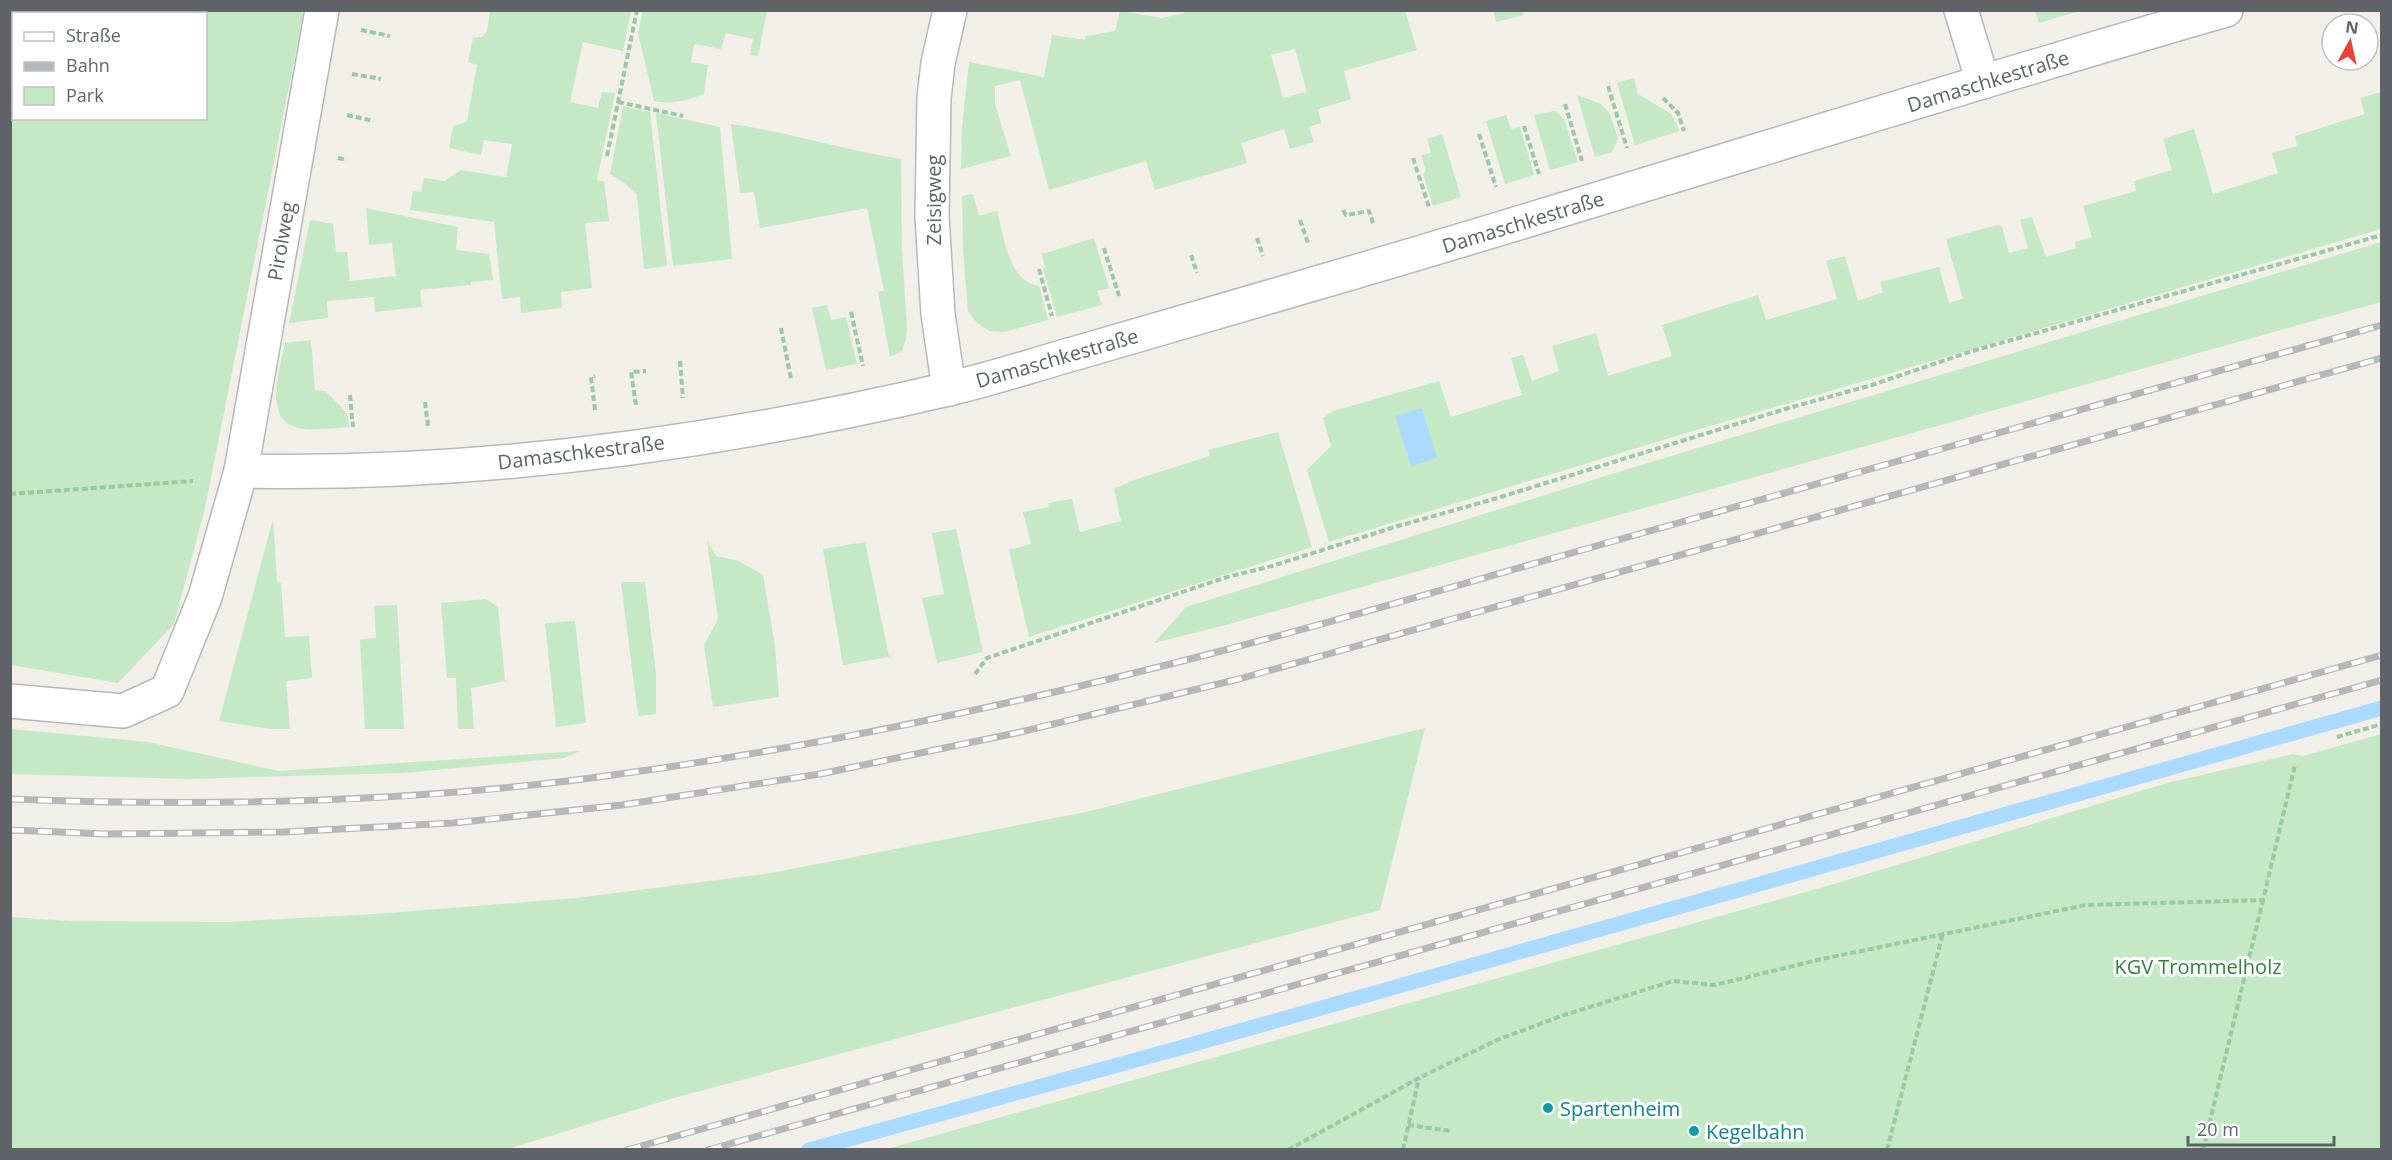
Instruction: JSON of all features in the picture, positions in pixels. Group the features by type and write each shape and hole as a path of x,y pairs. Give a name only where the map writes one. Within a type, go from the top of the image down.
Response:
{"street":[{"name":"Pirolweg","path":"241,471 322,10"},
{"name":"Zeisigweg","path":"949,389 938,314 932,216 934,98 938,63 950,10"},
{"path":"1961,10 1983,82"},
{"name":"Damaschkestraße","path":"241,471 307,472 486,463 592,451 740,432 949,389 1518,225 2226,10"},
{"path":"10,701 123,711 167,691 205,597 241,471"}],"path":[{"path":"607,156 637,10"},
{"path":"369,32 390,36"},
{"path":"356,74 381,80"},
{"path":"1608,86 1629,154"},
{"path":"1663,98 1678,113 1686,137"},
{"path":"618,102 683,116"},
{"path":"1565,104 1584,168"},
{"path":"352,116 373,121"},
{"path":"1524,126 1541,180"},
{"path":"1479,134 1498,193"},
{"path":"1413,158 1430,213"},
{"path":"1343,210 1346,215 1369,211 1376,230"},
{"path":"1300,220 1309,250"},
{"path":"975,674 987,658 1227,577 1272,566 1785,409 1872,385 1969,352 2382,235"},
{"path":"1257,238 1265,262"},
{"path":"1104,248 1120,300"},
{"path":"1191,255 1198,277"},
{"path":"1039,269 1053,319"},
{"path":"851,312 863,370"},
{"path":"781,328 792,383"},
{"path":"680,361 684,402"},
{"path":"636,409 632,372 646,371"},
{"path":"595,376 591,376 596,414"},
{"path":"350,395 354,434"},
{"path":"425,402 428,430"},
{"path":"10,494 204,480 241,471"},
{"path":"2337,737 2382,724"},
{"path":"2203,1149 2295,765"},
{"path":"1288,1149 1419,1078 1497,1040 1564,1015 1673,981 1715,985 1944,933 2086,905 2263,900"},
{"path":"1887,1149 1944,933"},
{"path":"1403,1149 1419,1078"},
{"path":"1408,1125 1451,1131"}],"green space":[{"path":"643,10 767,11 758,56 750,55 753,39 726,33 721,49 694,44 691,62 708,65 704,94 685,100 667,102 654,101 638,33"},
{"path":"2035,10 2079,11 2039,23"},
{"path":"304,11 205,508 174,624 118,683 11,665 10,73 12,74 12,120 207,120 207,12 120,12"},
{"path":"490,11 631,11 623,51 583,42 570,102 598,108 602,92 615,93 597,180 604,181 609,221 585,223 592,288 561,292 562,308 521,313 520,297 502,299 494,222 410,210 413,191 421,192 424,178 445,181 461,170 506,177 512,144 484,140 481,155 449,148 453,126 467,122 477,65 468,62 473,38 482,37 487,31"},
{"path":"1120,11 1162,18 1184,13 1184,11 1405,11 1417,50 1344,71 1351,99 1318,109 1321,123 1309,127 1314,142 1290,149 1284,129 1241,143 1247,163 1155,190 1146,161 1049,190 1020,80 995,86 995,104 1011,156 961,169 962,127 969,62 1044,77 1052,35 1085,40 1086,36 1115,31","holes":["1295,49 1307,92 1283,98 1271,55"]},
{"path":"1493,11 1522,11 1524,15 1496,22"},
{"path":"1634,78 1638,94 1671,114 1680,131 1635,145 1617,83"},
{"path":"2381,92 2381,229 1673,437 1329,542 1307,470 1331,446 1323,418 1333,411 1439,381 1451,417 1522,395 1511,358 1523,355 1532,381 1559,371 1552,346 1596,333 1608,376 1672,356 1662,325 1758,295 1766,320 1837,299 1826,261 1845,256 1858,301 1883,292 1880,282 1939,267 1949,303 1963,299 1946,239 1997,225 2002,227 2009,253 2028,248 2020,220 2032,217 2046,257 2076,248 2075,242 2092,237 2083,206 2136,191 2134,181 2172,170 2163,139 2194,129 2213,194 2278,173 2272,153 2297,146 2295,136 2365,114 2360,98"},
{"path":"1577,95 1601,104 1610,114 1618,139 1612,152 1595,157"},
{"path":"623,106 650,112 667,266 644,269 637,195 626,184 610,174"},
{"path":"1555,111 1564,119 1578,162 1550,170 1534,115"},
{"path":"656,113 720,127 732,259 673,266"},
{"path":"1506,115 1511,129 1520,127 1534,175 1505,184 1486,121"},
{"path":"731,124 901,159 902,249 907,328 902,351 890,357 878,292 884,291 867,208 760,228 754,192 740,193"},
{"path":"1442,134 1461,197 1433,206 1423,173 1426,171 1421,155 1431,153 1427,139"},
{"path":"973,194 979,216 997,211 1005,245 1014,267 1029,283 1039,286 1048,320 1004,332 989,331 976,322 968,311 963,250 962,196"},
{"path":"366,208 458,227 456,250 489,254 493,280 471,282 471,285 420,290 422,307 375,312 374,297 327,301 328,318 289,323 310,220 333,224 336,252 347,252 350,281 396,276 392,243 369,245"},
{"path":"1094,238 1109,288 1097,291 1102,305 1057,317 1043,268 1045,267 1042,254"},
{"path":"2381,242 2381,302 1154,643 1186,607 1615,473"},
{"path":"827,305 831,320 846,317 857,364 826,370 812,308"},
{"path":"311,340 315,390 325,391 347,413 349,427 306,429 292,426 283,419 278,408 277,382 285,343"},
{"path":"1278,432 1312,547 1029,637 1009,550 1031,544 1023,512 1049,507 1048,503 1072,499 1080,532 1121,521 1114,489 1134,480 1210,456 1208,450"},
{"path":"273,519 277,582 281,583 285,637 309,636 312,678 286,681 290,729 270,729 219,721"},
{"path":"956,529 983,652 937,663 922,598 944,594 932,533"},
{"path":"707,541 716,556 739,561 763,575 775,646 779,697 713,707 704,645 718,619"},
{"path":"865,542 889,657 843,665 823,549"},
{"path":"621,582 645,582 656,674 656,714 638,716"},
{"path":"486,599 498,607 505,681 471,688 474,729 458,729 456,678 447,678 441,603"},
{"path":"397,605 404,729 365,729 360,639 376,638 374,606"},
{"path":"575,621 586,723 556,727 545,623"},
{"path":"1425,728 1380,910 670,1099 508,1149 11,1149 11,917 69,921 227,922 376,914 576,898 771,873 1086,812"},
{"path":"11,729 148,742 279,771 580,751 564,758 404,773 190,779 11,774"},
{"name":"KGV Trommelholz","path":"2381,734 2381,1149 887,1149 1827,886 2171,782 2293,754 2303,756"}],"water":[{"path":"1422,408 1437,458 1411,466 1395,416"}],"waterway":[{"path":"809,1150 1176,1049 2382,708"}],"railway":[{"path":"10,799 163,803 392,797 544,784 620,774 850,736 1078,687 1273,637 2382,325"},
{"path":"10,830 107,834 284,832 453,823 622,805 820,774 1016,733 1239,679 2382,358"},
{"path":"627,1150 2382,655"},
{"path":"708,1150 2382,680"}],"place":[{"name":"Spartenheim","path":"1548,1108"},
{"name":"Kegelbahn","path":"1694,1131"}]}
